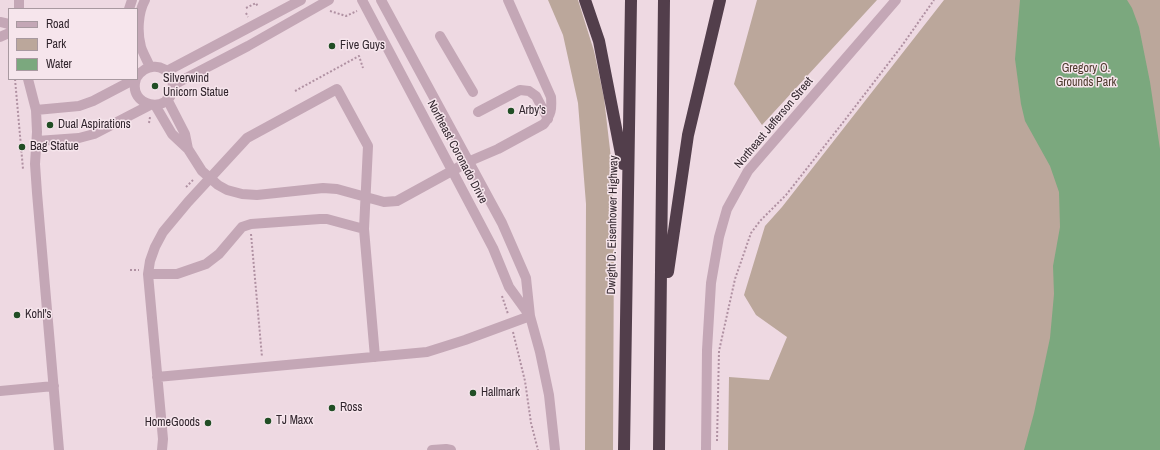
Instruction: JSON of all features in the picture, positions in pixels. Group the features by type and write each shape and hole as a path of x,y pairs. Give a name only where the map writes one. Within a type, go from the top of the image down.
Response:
{"highway":[{"path":"585,0 599,41 628,189"},
{"name":"Dwight D. Eisenhower Highway","path":"624,450 631,0"},
{"path":"660,450 664,0"},
{"path":"661,315 688,135 720,0"}],"street":[{"path":"145,0 140,15 138,32 141,47 150,67"},
{"path":"167,71 301,0"},
{"name":"Northeast Coronado Drive","path":"362,0 493,248 509,287 530,316"},
{"name":"Northeast Coronado Drive","path":"381,0 470,161 502,223 526,278 530,316 540,352 549,395 555,450"},
{"path":"136,80 136,93 143,102 153,105 172,134 188,149 202,171 210,179 227,190 242,194 258,194 323,188 337,189 384,202 397,201 470,161 498,149 544,124 548,119 552,110 551,98 508,0"},
{"name":"Northeast Jefferson Street","path":"706,450 707,350 711,283 719,237 727,209 748,171 896,0"},
{"path":"173,85 328,5"},
{"path":"440,36 473,92"},
{"path":"37,141 80,138 94,134 153,105 164,102 167,99 173,85 167,71 156,66 150,67 138,74"},
{"path":"28,80 36,110 36,179 59,450"},
{"path":"36,110 79,106 92,101 128,80"},
{"path":"162,450 163,439 148,274 150,261 155,246 163,232 188,202 247,138 337,89 368,146 364,229 375,357"},
{"path":"478,112 520,90 529,91 536,96 548,119"},
{"path":"167,99 185,134 188,149"},
{"path":"148,274 177,274 206,264 219,254 242,227 251,224 328,219 364,229"},
{"path":"157,377 435,351 530,316"},
{"path":"0,391 54,386"},
{"path":"432,450 451,450"}],"path":[{"path":"717,443 719,352 735,279 751,233 760,221 786,195 841,125 934,0"},
{"path":"246,8 256,3 258,7"},
{"path":"328,5 346,16 356,11"},
{"path":"294,91 360,56 363,68"},
{"path":"15,80 23,169"},
{"path":"149,123 151,116"},
{"path":"186,188 195,178"},
{"path":"250,230 262,367"},
{"path":"513,332 526,381 531,423 538,450"}],"green space":[{"path":"548,0 578,0 594,51 604,98 612,167 614,230 613,450 585,450 586,204 578,103 563,35"},
{"path":"757,0 877,0 762,125 734,84"},
{"path":"944,0 1160,0 1160,450 728,450 729,377 769,380 787,337 756,315 744,295 765,226 782,207"}],"water":[{"name":"Gregory O. Grounds Park","path":"1020,0 1127,0 1132,8 1139,27 1150,82 1160,149 1160,450 1024,450 1034,413 1050,338 1054,294 1053,266 1060,227 1059,192 1050,166 1025,121 1021,104 1015,59"}],"place":[{"name":"Five Guys","path":"332,46"},
{"name":"Silverwind Unicorn Statue","path":"155,86"},
{"name":"Arby's","path":"511,111"},
{"name":"Dual Aspirations","path":"50,125"},
{"name":"Bag Statue","path":"22,147"},
{"name":"Kohl's","path":"17,315"},
{"name":"Hallmark","path":"473,393"},
{"name":"Ross","path":"332,408"},
{"name":"TJ Maxx","path":"268,421"},
{"name":"HomeGoods","path":"208,423"}]}
